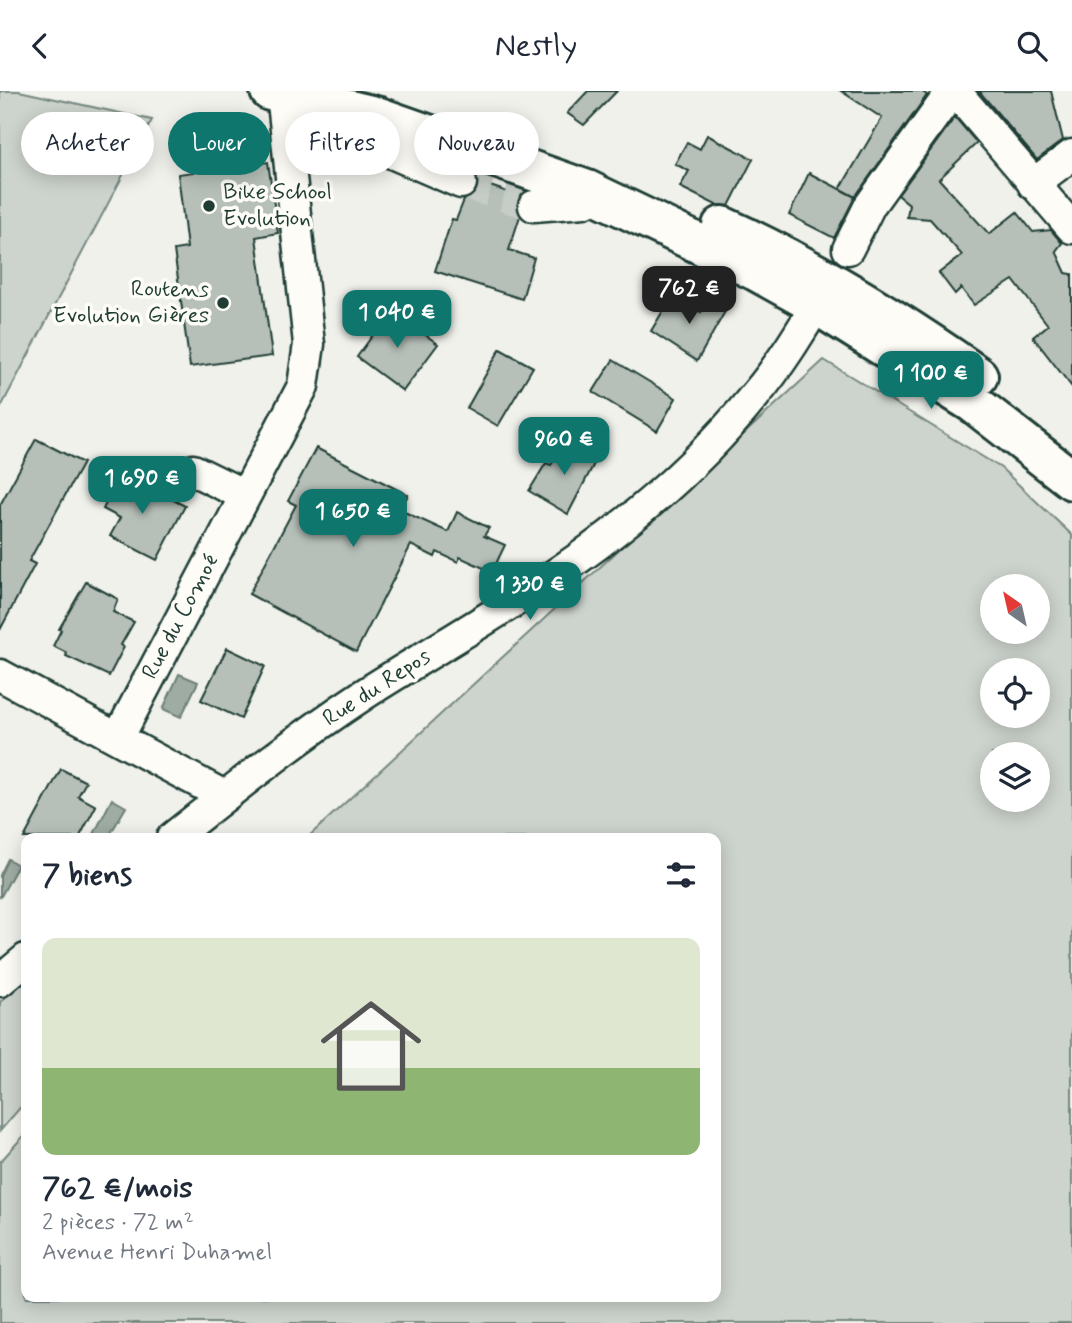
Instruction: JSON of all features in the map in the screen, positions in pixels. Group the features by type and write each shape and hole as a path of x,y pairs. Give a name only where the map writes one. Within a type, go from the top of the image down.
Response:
{"main road":[{"path":"276,92 345,101 407,105 533,146 721,225 832,279 968,370 1034,418 1072,453"},
{"path":"345,101 379,117 596,194 756,271 832,279 973,403 1072,481"}],"street":[{"path":"954,91 1072,228"},
{"name":"Rue du Repos","path":"178,833 361,697 569,565 635,513 717,439 757,393 832,279 870,205 954,91"},
{"name":"Rue du Comoé","path":"118,738 303,386 309,344 276,92"},
{"path":"345,101 394,154 461,183"},
{"path":"1033,184 1072,155"},
{"path":"534,206 584,202 596,194"},
{"path":"193,470 244,495"},
{"path":"0,675 225,796"},
{"path":"0,981 21,963"}],"shaded area":[{"path":"0,91 19,91 115,112 21,112 21,175 123,175 0,409"},
{"path":"824,360 1001,468 1072,535 1072,1323 0,1323 0,1162 21,1139 21,1302 721,1302 721,833 312,833"},
{"path":"179,674 198,682 181,717 163,709"},
{"path":"112,799 126,807 111,833 95,833"},
{"path":"8,859 18,865 0,898 0,875"},
{"path":"21,984 21,1107 0,1131 0,1002"}],"building":[{"path":"588,91 617,91 584,125 567,113"},
{"path":"841,91 921,91 927,95 855,197 840,189 882,118"},
{"path":"979,91 1051,91 1063,140 1037,160"},
{"path":"955,117 977,143 939,179 989,234 1017,212 1033,232 1051,230 1062,243 1056,251 1066,273 1072,274 1072,387 1033,337 1048,325 1013,280 974,305 961,288 955,294 939,273 962,255 930,219 907,217 909,204 898,195"},
{"path":"707,135 753,159 729,206 716,205 680,187 689,171 675,164 687,142 700,149"},
{"path":"809,173 855,197 834,238 789,215"},
{"name":"Routens Evolution Gières","path":"178,175 270,175 278,233 256,237 272,356 190,367 174,250 187,248"},
{"path":"478,182 520,196 517,207 520,216 509,250 534,258 522,299 435,271 452,219 456,220 464,200 477,191"},
{"path":"672,296 701,312 708,298 727,308 697,361 651,331"},
{"path":"391,310 438,344 403,391 357,357"},
{"path":"500,349 533,367 498,426 467,408"},
{"path":"613,360 676,398 657,431 593,392"},
{"path":"36,439 83,463 29,561 35,564 0,630 0,505"},
{"path":"566,441 572,444 574,442 597,458 568,514 529,491 546,463 551,465"},
{"path":"316,448 408,495 400,510 448,532 457,512 489,528 484,536 505,545 492,572 460,557 458,562 437,552 435,557 411,545 356,652 249,594 296,505 288,501"},
{"path":"121,473 185,506 157,560 110,536 120,518 103,509"},
{"path":"86,582 118,599 113,612 134,622 121,645 124,647 109,676 66,656 67,653 53,646 61,630 59,629"},
{"path":"227,648 265,666 241,719 201,700"},
{"path":"61,769 86,782 78,796 96,806 82,833 27,833"}],"tunnel":[{"path":"461,183 534,206"}],"place":[{"name":"Bike School Evolution","path":"209,206"},
{"name":"Routens Evolution Gières","path":"223,303"}]}
